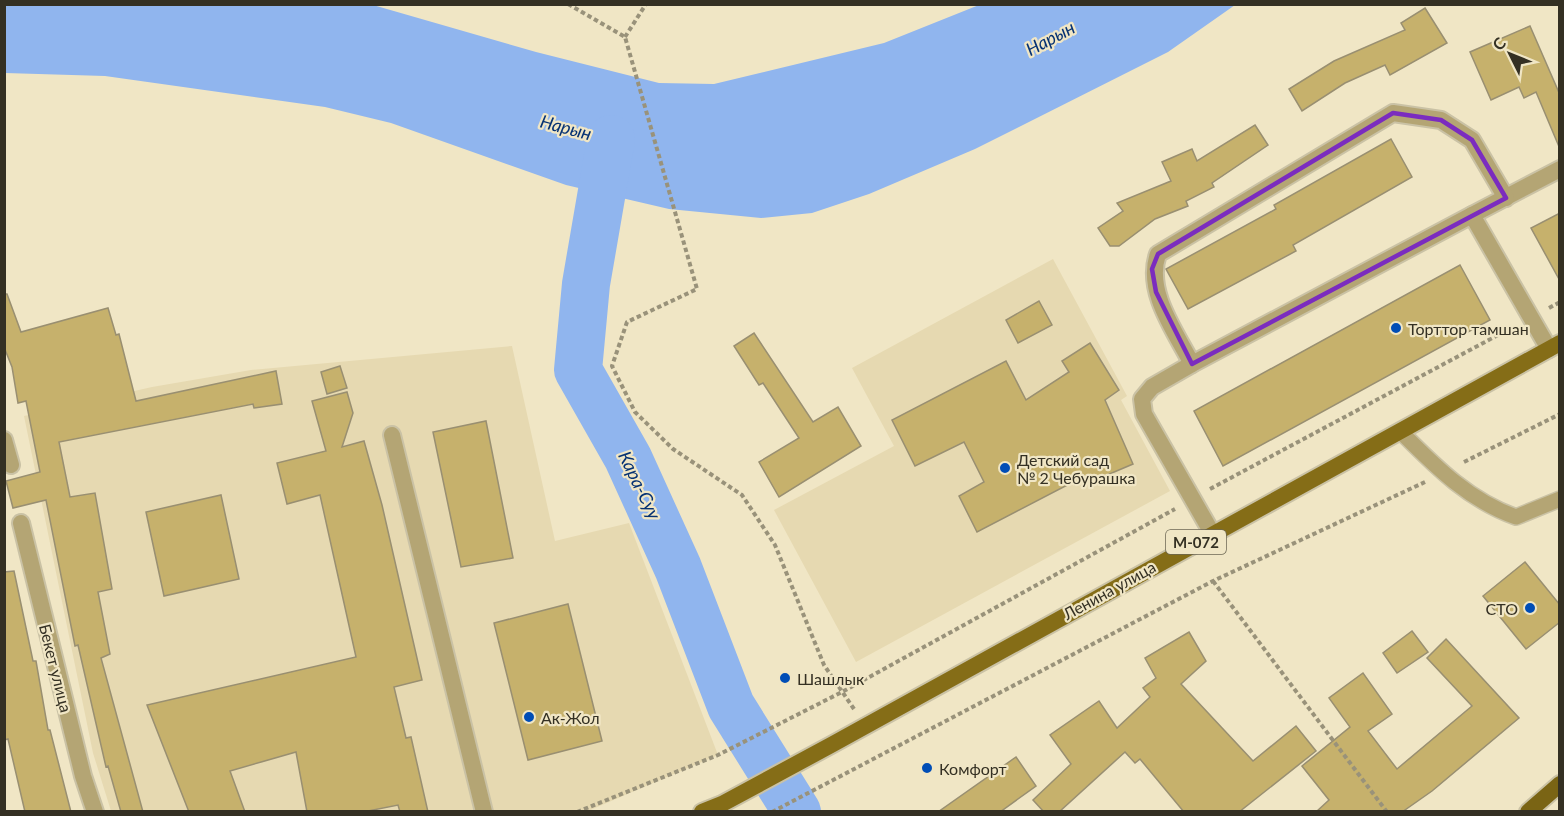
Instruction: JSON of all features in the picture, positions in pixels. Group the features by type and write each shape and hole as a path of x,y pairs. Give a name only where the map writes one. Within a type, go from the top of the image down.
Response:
{"highway":[{"path":"1528,812 1560,784"}],"main road":[{"name":"Ленина улица","path":"702,812 722,804 833,744 1554,346"}],"street":[{"path":"1192,364 1156,292 1152,269 1158,254 1393,113 1441,120 1472,140 1506,198"},
{"path":"1212,533 1144,414 1142,399 1152,387 1560,169"},
{"path":"1472,215 1554,346"},
{"path":"392,435 484,812"},
{"path":"4,440 11,465"},
{"name":"Бекет улица","path":"21,523 83,776 95,812"}],"lane":[{"path":"1400,431 1442,474 1490,508 1516,517 1560,499"}],"path":[{"path":"568,4 625,37 697,289 627,322 612,366 635,412 642,420 673,450 742,495 775,545 824,665 866,724"},
{"path":"625,37 646,4"},
{"path":"772,812 1213,581 1442,474 1560,414"},
{"path":"1213,581 1387,812"},
{"path":"577,812 718,755 842,692"}],"highlighted area":[{"path":"1393,113 1441,120 1472,140 1506,198 1192,364 1156,292 1152,269 1158,254"}],"shaded area":[{"name":"Детский сад № 2 Чебурашка","path":"1053,259 1127,396 1121,400 1170,491 856,662 774,510 894,446 852,368"},
{"path":"512,346 555,541 629,523 718,755 588,811 111,811 93,753 24,416 152,387 251,370"}],"water":[{"name":"Нарын","path":"4,5 373,5 536,52 659,83 714,84 884,43 979,5 1235,5 1168,52 975,149 869,194 812,213 761,218 669,209 566,185 391,123 325,107 105,76 5,73"}],"building":[{"path":"1425,8 1447,43 1390,75 1385,65 1345,83 1302,111 1289,89 1334,61 1405,30 1401,23"},
{"path":"1530,26 1560,95 1560,149 1536,92 1524,98 1519,87 1491,100 1470,52"},
{"path":"1255,125 1268,145 1212,183 1214,187 1186,201 1188,206 1155,219 1119,246 1110,246 1098,228 1123,211 1117,203 1171,181 1162,162 1192,149 1197,161"},
{"path":"1391,139 1412,177 1293,245 1296,251 1188,309 1166,269 1276,209 1274,205"},
{"path":"1560,213 1560,281 1531,228"},
{"path":"1460,265 1490,320 1223,466 1194,411"},
{"path":"4,294 7,294 21,332 108,308 116,335 119,334 136,401 276,371 282,404 254,408 253,404 59,442 70,497 95,493 112,589 98,592 110,654 101,658 143,812 121,812 108,766 106,767 78,645 75,646 46,500 13,508 6,481 40,472 26,401 18,403 12,367 4,347"},
{"path":"1039,301 1052,325 1018,343 1006,320"},
{"path":"754,333 813,422 838,407 861,446 779,497 759,462 799,438 763,383 759,385 734,346"},
{"path":"1090,343 1119,390 1105,400 1133,464 1093,481 1091,476 1075,485 1073,482 977,532 959,496 984,482 964,442 915,466 892,420 1006,361 1026,400 1069,372 1062,361"},
{"path":"340,366 347,388 327,394 321,372"},
{"path":"347,392 353,413 342,447 364,441 382,505 422,680 394,687 406,738 411,737 428,812 400,812 398,805 363,812 307,812 296,752 230,771 245,812 189,812 147,705 356,657 320,495 287,504 277,463 326,451 312,401"},
{"path":"486,421 513,558 461,567 433,432"},
{"path":"221,495 239,579 164,596 146,512"},
{"path":"1525,562 1560,605 1560,622 1526,649 1483,596"},
{"path":"14,571 33,661 36,661 48,730 50,730 71,812 25,812 8,739 4,740 4,572"},
{"path":"568,604 602,741 528,760 494,623"},
{"path":"1412,631 1428,652 1397,673 1383,653"},
{"path":"1189,632 1206,661 1181,684 1253,761 1296,726 1316,751 1239,812 1184,812 1140,759 1135,763 1125,752 1059,812 1044,812 1033,800 1071,764 1050,735 1099,701 1117,728 1150,697 1143,688 1156,678 1145,658"},
{"path":"1446,639 1519,718 1432,791 1402,812 1316,812 1329,800 1302,766 1350,727 1329,698 1363,673 1392,714 1368,731 1397,769 1472,706 1427,658"},
{"path":"1016,757 1036,786 1000,812 938,812"}],"waterway":[{"name":"Кара-Суу","path":"611,139 586,284 578,370 628,458 678,568 731,706 797,812"}],"place":[{"name":"Торттор тамшан","path":"1396,328"},
{"name":"Детский сад № 2 Чебурашка","path":"1005,468"},
{"name":"СТО","path":"1530,608"},
{"name":"Шашлык","path":"785,678"},
{"name":"Ак-Жол","path":"529,717"},
{"name":"Комфорт","path":"927,768"}]}
